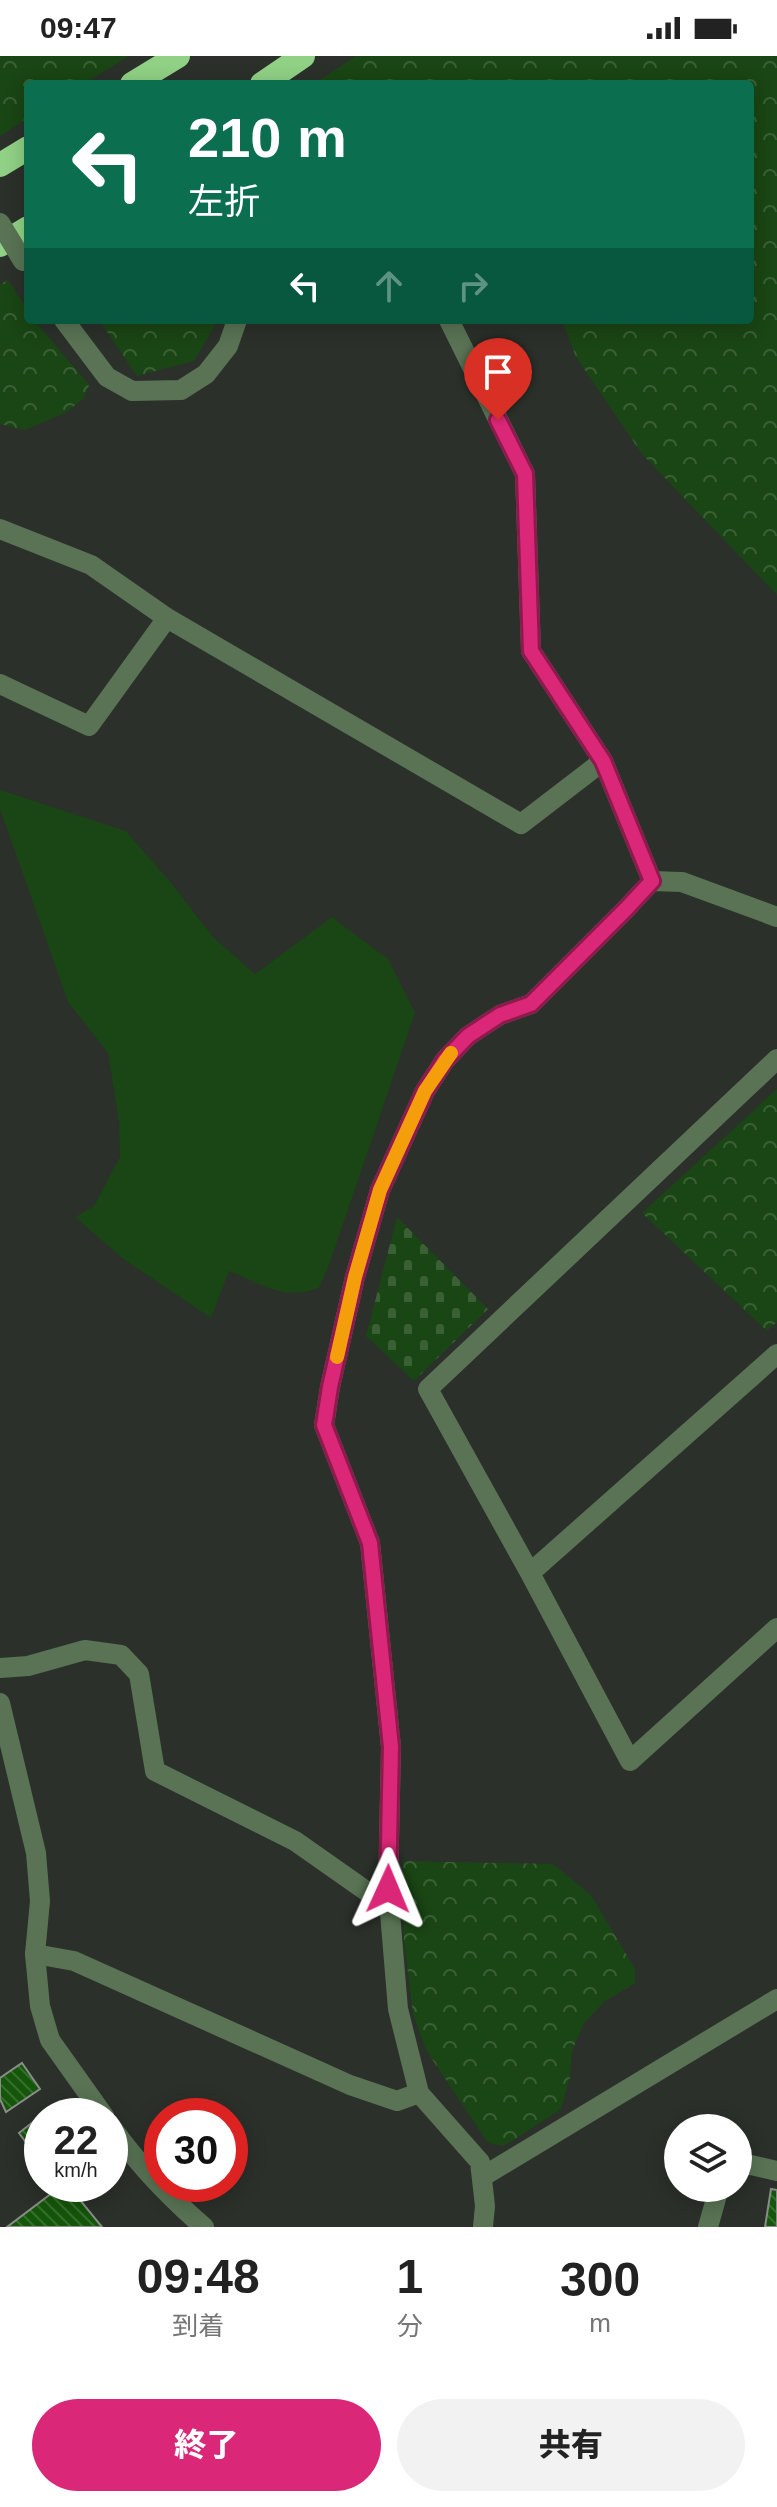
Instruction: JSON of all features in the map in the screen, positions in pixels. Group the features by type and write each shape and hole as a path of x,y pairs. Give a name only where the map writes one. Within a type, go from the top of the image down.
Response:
{"highway":[{"path":"139,80 178,56"},
{"path":"268,80 303,56"},
{"path":"0,165 24,150"},
{"path":"0,245 24,230"}],"street":[{"path":"0,223 24,263"},
{"path":"67,324 107,377 132,391 181,390 206,374 228,346 236,324"},
{"path":"451,324 525,474 531,651 603,761 652,881"},
{"path":"0,529 91,565 167,618 521,824 603,761"},
{"path":"0,684 89,726 167,618"},
{"path":"483,2227 485,2206 480,2162 419,2093 398,2009 389,1907 391,1747 370,1543 324,1425 330,1387 355,1277 380,1190 425,1091 445,1060 468,1036 500,1015 531,1004 652,881 682,882 777,917"},
{"path":"777,1059 428,1389 630,1761 777,1628"},
{"path":"530,1573 777,1354"},
{"path":"0,1668 28,1666 85,1650 121,1655 139,1674 155,1771 295,1841 389,1907"},
{"path":"0,1703 36,1853 40,1901 35,1954 40,2006 50,2040 91,2098"},
{"path":"35,1954 74,1961 350,2085 397,2101 419,2093"},
{"path":"482,2177 777,1999"},
{"path":"128,2149 175,2202 204,2227"},
{"path":"752,2165 777,2171"},
{"path":"708,2227 715,2202"}],"green space":[{"path":"0,56 129,56 90,80 24,80 24,121 0,136"},
{"path":"356,56 777,56 777,595 642,454 576,357 564,324 754,324 754,80 320,80"},
{"path":"8,280 24,304 24,324 37,324 89,385 84,398 67,412 25,430 0,424 0,284"},
{"path":"102,324 216,324 194,361 137,376"},
{"path":"0,790 126,831 213,937 255,974 332,917 388,959 415,1013 319,1288 306,1292 283,1292 229,1271 211,1318 122,1258 75,1217 94,1206 120,1157 119,1122 108,1053 68,1002 0,809"},
{"path":"777,1089 777,1322 767,1331 642,1213"},
{"path":"397,1217 488,1309 414,1381 366,1336"},
{"path":"403,1861 553,1864 591,1895 635,1969 635,1983 605,2001 584,2023 572,2051 570,2077 561,2109 504,2146 488,2143 426,2050 413,2014 404,1940"}],"building":[{"path":"22,2063 40,2089 6,2112 0,2099 0,2078"},
{"path":"771,2189 777,2190 777,2227 765,2227"},
{"path":"40,2202 82,2202 102,2227 7,2227"}],"slow traffic":[{"path":"337,1357 355,1277 380,1190 425,1091 451,1053"}],"route":[{"path":"388,1889 391,1747 370,1543 324,1425 355,1277 380,1190 425,1091 445,1060 468,1036 500,1015 531,1004 652,881 603,761 531,651 525,474 498,420"}]}
